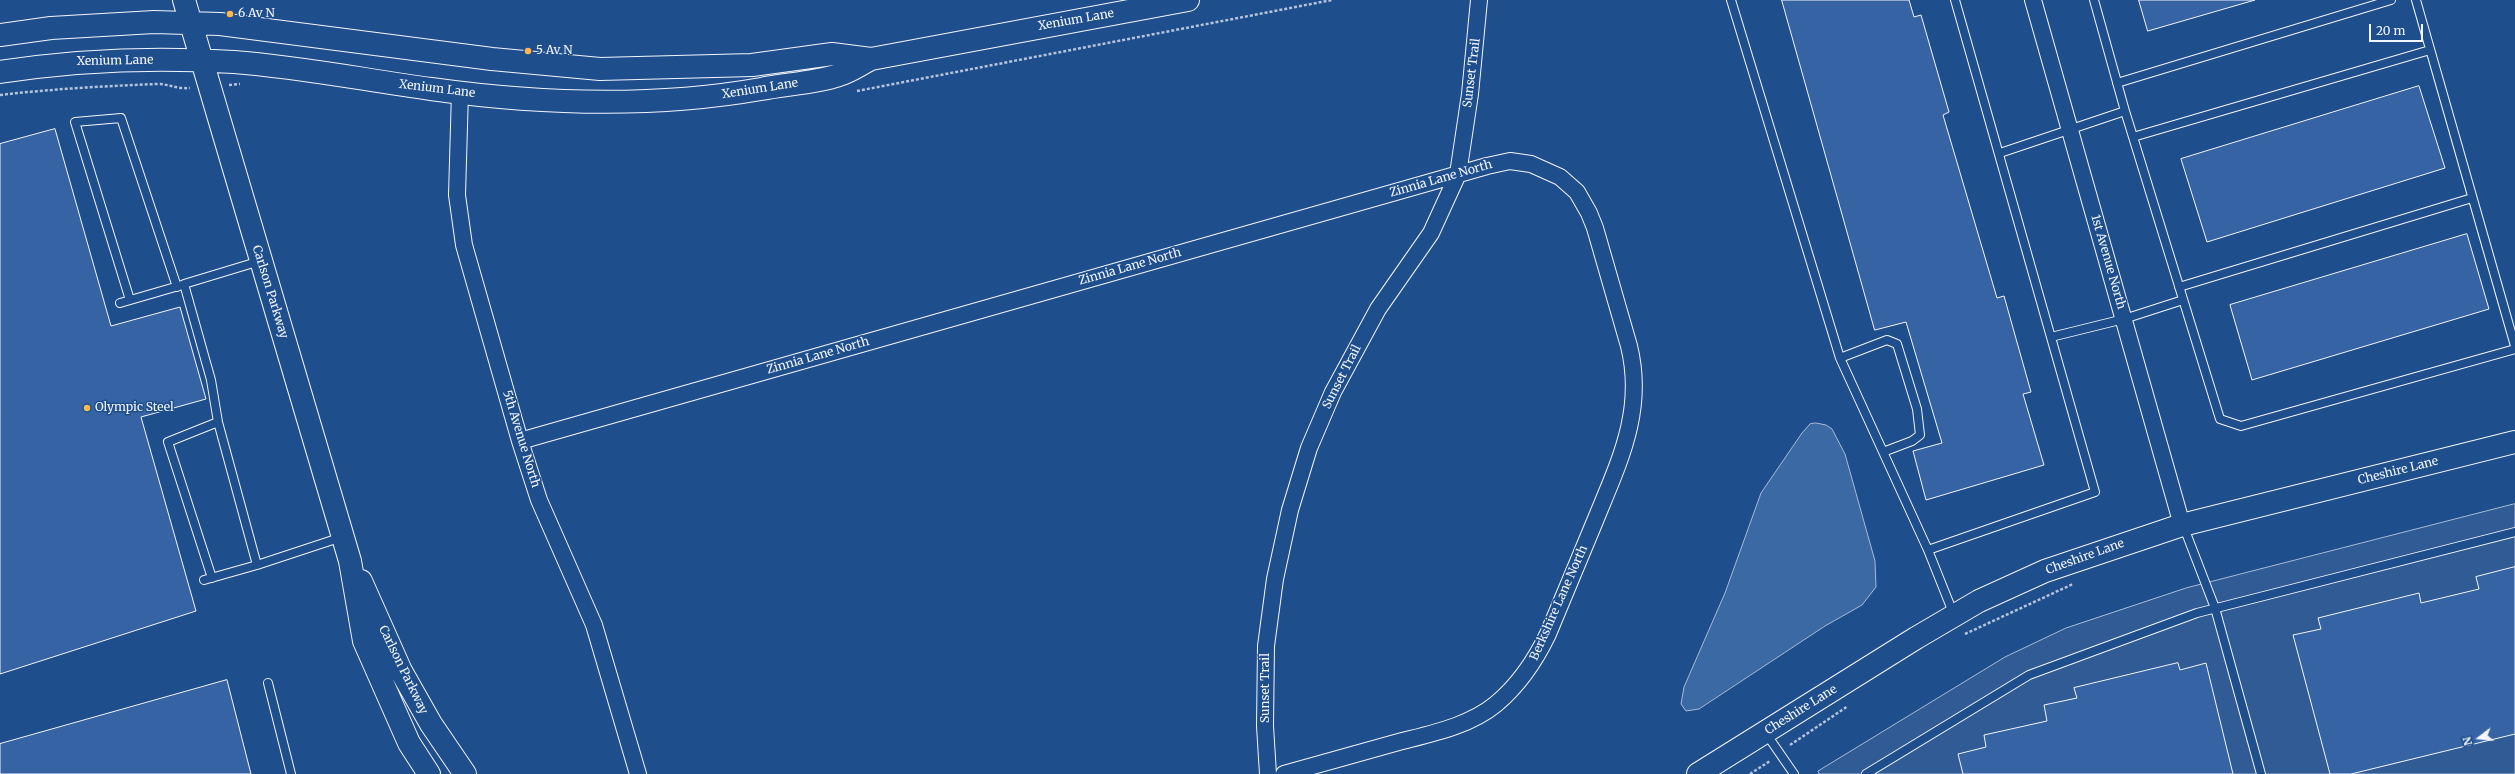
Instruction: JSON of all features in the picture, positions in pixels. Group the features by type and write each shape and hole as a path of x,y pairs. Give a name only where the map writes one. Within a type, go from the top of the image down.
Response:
{"main road":[{"name":"Carlson Parkway","path":"184,0 200,61 261,260 350,561 364,641 410,743 429,774"},
{"name":"Xenium Lane","path":"0,72 59,62 234,62 334,74 460,92 593,101 729,95 840,75 871,59 1188,0"},
{"name":"Xenium Lane","path":"0,35 51,28 154,22 220,24 492,59 600,69 752,65 832,54 871,59"},
{"name":"Cheshire Lane","path":"1698,774 1765,732 1959,625 1980,601 2045,570 2182,525 2515,442"},
{"name":"Carlson Parkway","path":"350,561 401,671 431,724 465,774"}],"street":[{"name":"Sunset Trail","path":"1268,774 1265,726 1266,646 1279,558 1302,468 1324,411 1345,368 1378,309 1431,233 1458,174 1470,94 1479,0"},
{"name":"1st Avenue North","path":"2033,0 2182,525"},
{"name":"5th Avenue North","path":"460,92 457,196 464,245 520,442 539,500 594,625 638,774"},
{"name":"Zinnia Lane North","path":"520,442 1501,163 1520,162 1541,167 1568,183 1583,200 1593,223 1629,346"},
{"name":"Berkshire Lane North","path":"1284,774 1456,725 1495,705 1517,685 1535,661 1548,634 1625,446 1632,420 1635,390 1633,364 1629,346"}],"lane":[{"path":"1731,0 1840,358 1928,550 1959,625"},
{"path":"1928,550 2095,492 2000,153 1955,0"},
{"path":"2094,0 2125,111 2220,419 2241,426 2515,349"},
{"path":"2117,83 2391,0"},
{"path":"2416,0 2515,346"},
{"path":"2133,137 2430,50"},
{"path":"2000,153 2070,128 2125,111"},
{"path":"130,300 75,122 122,118 181,285 211,380 218,422 258,565"},
{"path":"2179,287 2472,198"},
{"path":"120,303 261,260"},
{"path":"2052,337 2124,319 2183,300"},
{"path":"1840,358 1887,340 1897,344 1917,409 1920,435 1912,441 1883,452"},
{"path":"218,422 168,442 208,579 258,565 343,537"},
{"path":"2182,525 2215,608 2261,774"},
{"path":"1866,774 2029,675 2196,613 2515,532"},
{"path":"268,683 292,774"},
{"path":"1765,732 1794,774"}],"path":[{"path":"0,95 166,84 177,89"},
{"path":"1959,625 2079,582"},
{"path":"1750,774 1853,702"}],"shaded area":[{"path":"1816,423 1826,425 1832,429 1845,454 1875,561 1876,587 1862,605 1825,626 1699,709 1686,711 1681,704 1684,687 1725,593 1761,493 1802,433 1810,424"},
{"path":"2515,504 2515,774 1819,774 1818,771 2005,657 2066,628 2186,588"}],"building":[{"path":"1782,0 1909,0 1914,17 1921,15 1949,112 1943,115 1997,298 2004,296 2031,392 2023,394 2044,465 1926,500 1913,451 1942,443 1906,322 1875,330"},
{"path":"2139,0 2255,0 2148,31"},
{"path":"2419,86 2445,168 2207,242 2181,159"},
{"name":"Olympic Steel","path":"55,129 111,326 180,307 206,399 141,417 196,611 0,674 0,144"},
{"path":"2467,234 2489,309 2252,380 2230,305"},
{"path":"2515,567 2515,734 2351,774 2330,774 2293,635 2321,629 2318,618 2419,593 2421,603 2479,589 2476,577"},
{"path":"2178,663 2180,670 2206,663 2233,774 1963,774 1958,754 1986,747 1984,735 2047,721 2044,705 2077,698 2074,688"},
{"path":"227,680 251,774 0,774 0,744"}],"place":[{"name":"6 Av N","path":"230,14"},
{"name":"5 Av N","path":"528,51"},
{"name":"Olympic Steel","path":"87,408"}]}
